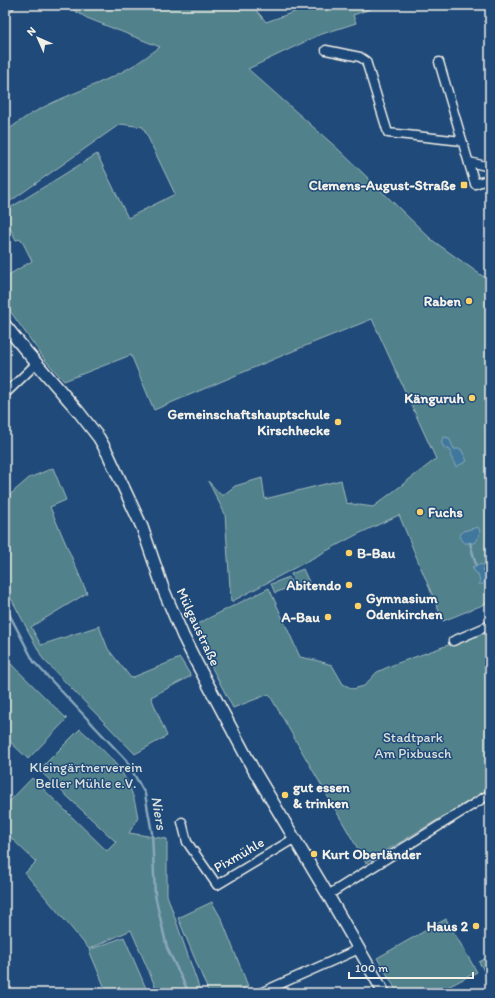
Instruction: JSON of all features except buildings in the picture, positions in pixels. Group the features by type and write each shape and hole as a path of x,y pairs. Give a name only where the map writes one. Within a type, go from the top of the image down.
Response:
{"street":[{"path":"5,8 10,5"},
{"path":"326,50 360,57 366,61 388,133 462,141"},
{"path":"439,62 475,184 490,180"},
{"path":"469,162 490,167"},
{"name":"Mülgaustraße","path":"5,325 99,438 142,527 163,587 186,642 252,767 295,838 384,993"},
{"path":"5,394 37,364"},
{"path":"453,641 488,626 490,629"},
{"path":"328,895 490,794"},
{"name":"Pixmühle","path":"182,822 187,842 217,884 295,838"},
{"path":"260,993 359,949"}],"green space":[{"path":"65,5 252,5 266,22 314,5 382,5 353,15 356,23 319,35 248,69 338,149 432,240 490,280 490,602 443,621 399,515 356,535 231,602 225,514 208,481 222,496 235,486 262,478 265,499 341,480 346,503 373,507 436,459 372,319 154,410 131,355 64,381 45,360 5,304 5,277 32,261 21,239 16,240 5,218 5,211 97,154 128,218 175,194 143,127 120,124 5,205 5,133 19,122 49,104 114,76 137,63 160,47 87,18"},
{"path":"53,468 66,500 50,507 87,593 31,627 41,645 99,626 108,649 131,678 180,658 191,676 151,697 167,736 135,754 43,659 12,600 5,592 5,499 29,478"},
{"path":"303,569 309,582 296,587 291,574"},
{"path":"289,577 292,586 275,593 271,584"},
{"name":"Stadtpark Am Pixbusch","path":"269,588 300,657 332,665 343,684 353,689 364,686 377,672 465,639 490,622 490,788 366,863 269,694 233,708 212,668 195,625"},
{"name":"Kleingärtnerverein Beller Mühle e.V.","path":"5,658 67,719 28,759 5,737"},
{"path":"80,729 111,758 125,778 135,802 138,818 129,833 167,839 167,895 201,993 158,993 131,930 89,949 25,873 36,862 5,832 5,806 32,778 107,851 116,842 39,770"},
{"path":"212,902 222,920 248,986 234,993 209,993 178,918"},
{"path":"446,919 477,972 444,989 431,993 398,993 377,958"},
{"path":"124,937 148,993 107,993 89,950"},
{"path":"490,956 490,981 479,962"}],"water":[{"path":"444,437 449,438 454,449 461,449 467,461 456,467 450,455 452,453 449,449 445,449 441,442"},
{"path":"478,527 480,531 479,536 474,543 464,543 461,540 460,535 463,531"},
{"path":"481,564 484,567 482,570 487,573 490,572 490,578 483,584 478,584 480,581 478,574 472,567"}],"waterway":[{"path":"470,543 476,565"},
{"name":"Niers","path":"5,606 34,662 126,760 145,794 152,833 155,895 167,948 189,993"}],"place":[{"name":"Clemens-August-Straße","path":"464,185"},
{"name":"Raben","path":"469,301"},
{"name":"Känguruh","path":"472,398"},
{"name":"Gemeinschaftshauptschule Kirschhecke","path":"338,422"},
{"name":"Fuchs","path":"420,512"},
{"name":"B-Bau","path":"349,553"},
{"name":"Abitendo","path":"349,585"},
{"name":"Gymnasium Odenkirchen","path":"358,606"},
{"name":"A-Bau","path":"328,617"},
{"name":"gut essen & trinken","path":"285,795"},
{"name":"Kurt Oberländer","path":"314,854"},
{"name":"Haus 2","path":"476,926"}]}
